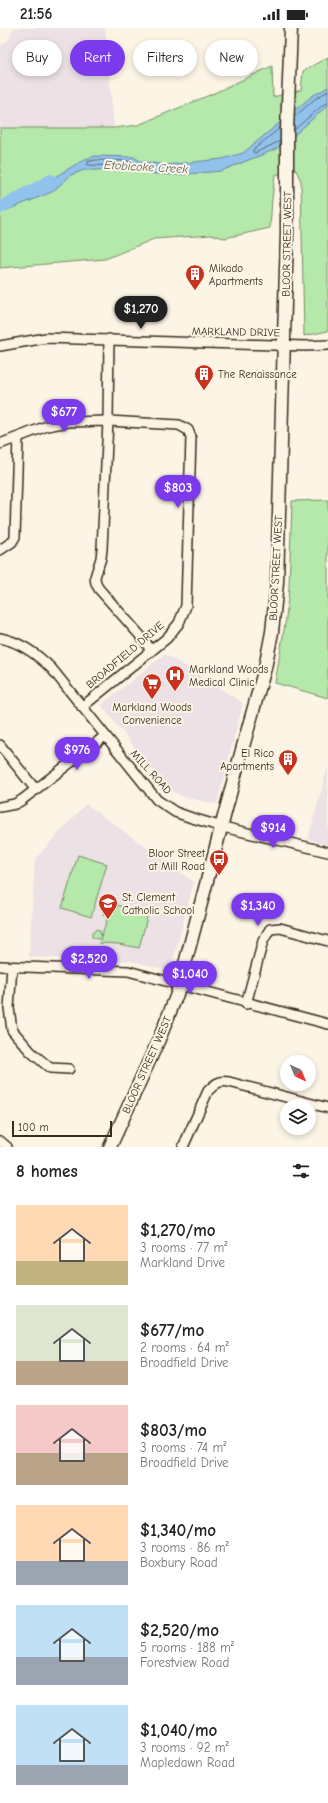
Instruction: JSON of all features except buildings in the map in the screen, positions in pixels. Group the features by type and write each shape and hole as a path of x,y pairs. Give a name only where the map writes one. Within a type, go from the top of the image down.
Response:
{"main road":[{"name":"BLOOR STREET WEST","path":"110,1147 166,1024 180,986 235,775 265,668 275,613 284,345 290,28"}],"street":[{"name":"MARKLAND DRIVE","path":"0,346 46,338 328,345"},
{"path":"109,339 108,420 102,549 101,558 95,577 96,584 151,651"},
{"name":"BROADFIELD DRIVE","path":"0,444 47,426 68,422 108,420 179,425 188,430 191,437 186,606 182,616 174,630 167,638 82,707"},
{"path":"0,550 12,542 15,537 18,438"},
{"name":"MILL ROAD","path":"0,638 18,643 41,658 52,669 157,800 175,812 222,827 328,852"},
{"path":"0,807 15,804 36,790 105,736"},
{"path":"0,745 36,790"},
{"path":"246,1004 263,940 270,929 280,928 328,941"},
{"path":"0,966 128,971 246,1004 328,1024"},
{"path":"12,967 9,1008 12,1030 30,1052 50,1068 69,1069"},
{"path":"183,1147 208,1091 214,1083 229,1082 328,1108"},
{"path":"0,1141 8,1147"}],"shaded area":[{"path":"13,28 105,28 106,40 70,40 70,76 109,76 114,128 0,128 0,46 9,39"},
{"path":"165,654 243,703 217,804 187,798 175,793 163,783 101,705"},
{"path":"328,766 328,845 308,839"},
{"name":"St. Clement Catholic School","path":"86,804 194,882 170,971 133,961 29,957 35,859"}],"green space":[{"path":"328,57 328,331 304,336 301,181 296,170 275,175 270,228 225,238 211,235 154,239 105,259 0,268 0,128 114,128 138,125 251,76 258,76 258,73 272,66 273,97 301,90 303,71"},
{"path":"328,500 328,698 275,683 286,618 289,588 292,501"},
{"path":"78,855 107,864 91,917 62,908"},
{"path":"107,902 148,914 139,948 119,944 99,943 101,938 97,939 92,937 92,933 97,929 100,931 101,937 108,917 103,915"}],"water":[{"name":"Etobicoke Creek","path":"328,87 328,105 289,140 274,150 221,171 177,175 156,174 138,170 84,170 71,175 52,192 0,213 0,203 26,194 85,159 95,156 134,157 140,161 166,165 222,159 243,153 312,96"}],"waterway":[{"name":"Etobicoke Creek","path":"0,208 51,180"}],"place":[{"name":"Mikado Apartments","path":"195,291"},
{"name":"The Renaissance","path":"204,391"},
{"name":"Markland Woods Medical Clinic","path":"175,692"},
{"name":"Markland Woods Convenience","path":"152,700"},
{"name":"El Rico Apartments","path":"288,776"},
{"name":"Bloor Street at Mill Road","path":"219,876"},
{"name":"St. Clement Catholic School","path":"108,920"}]}
